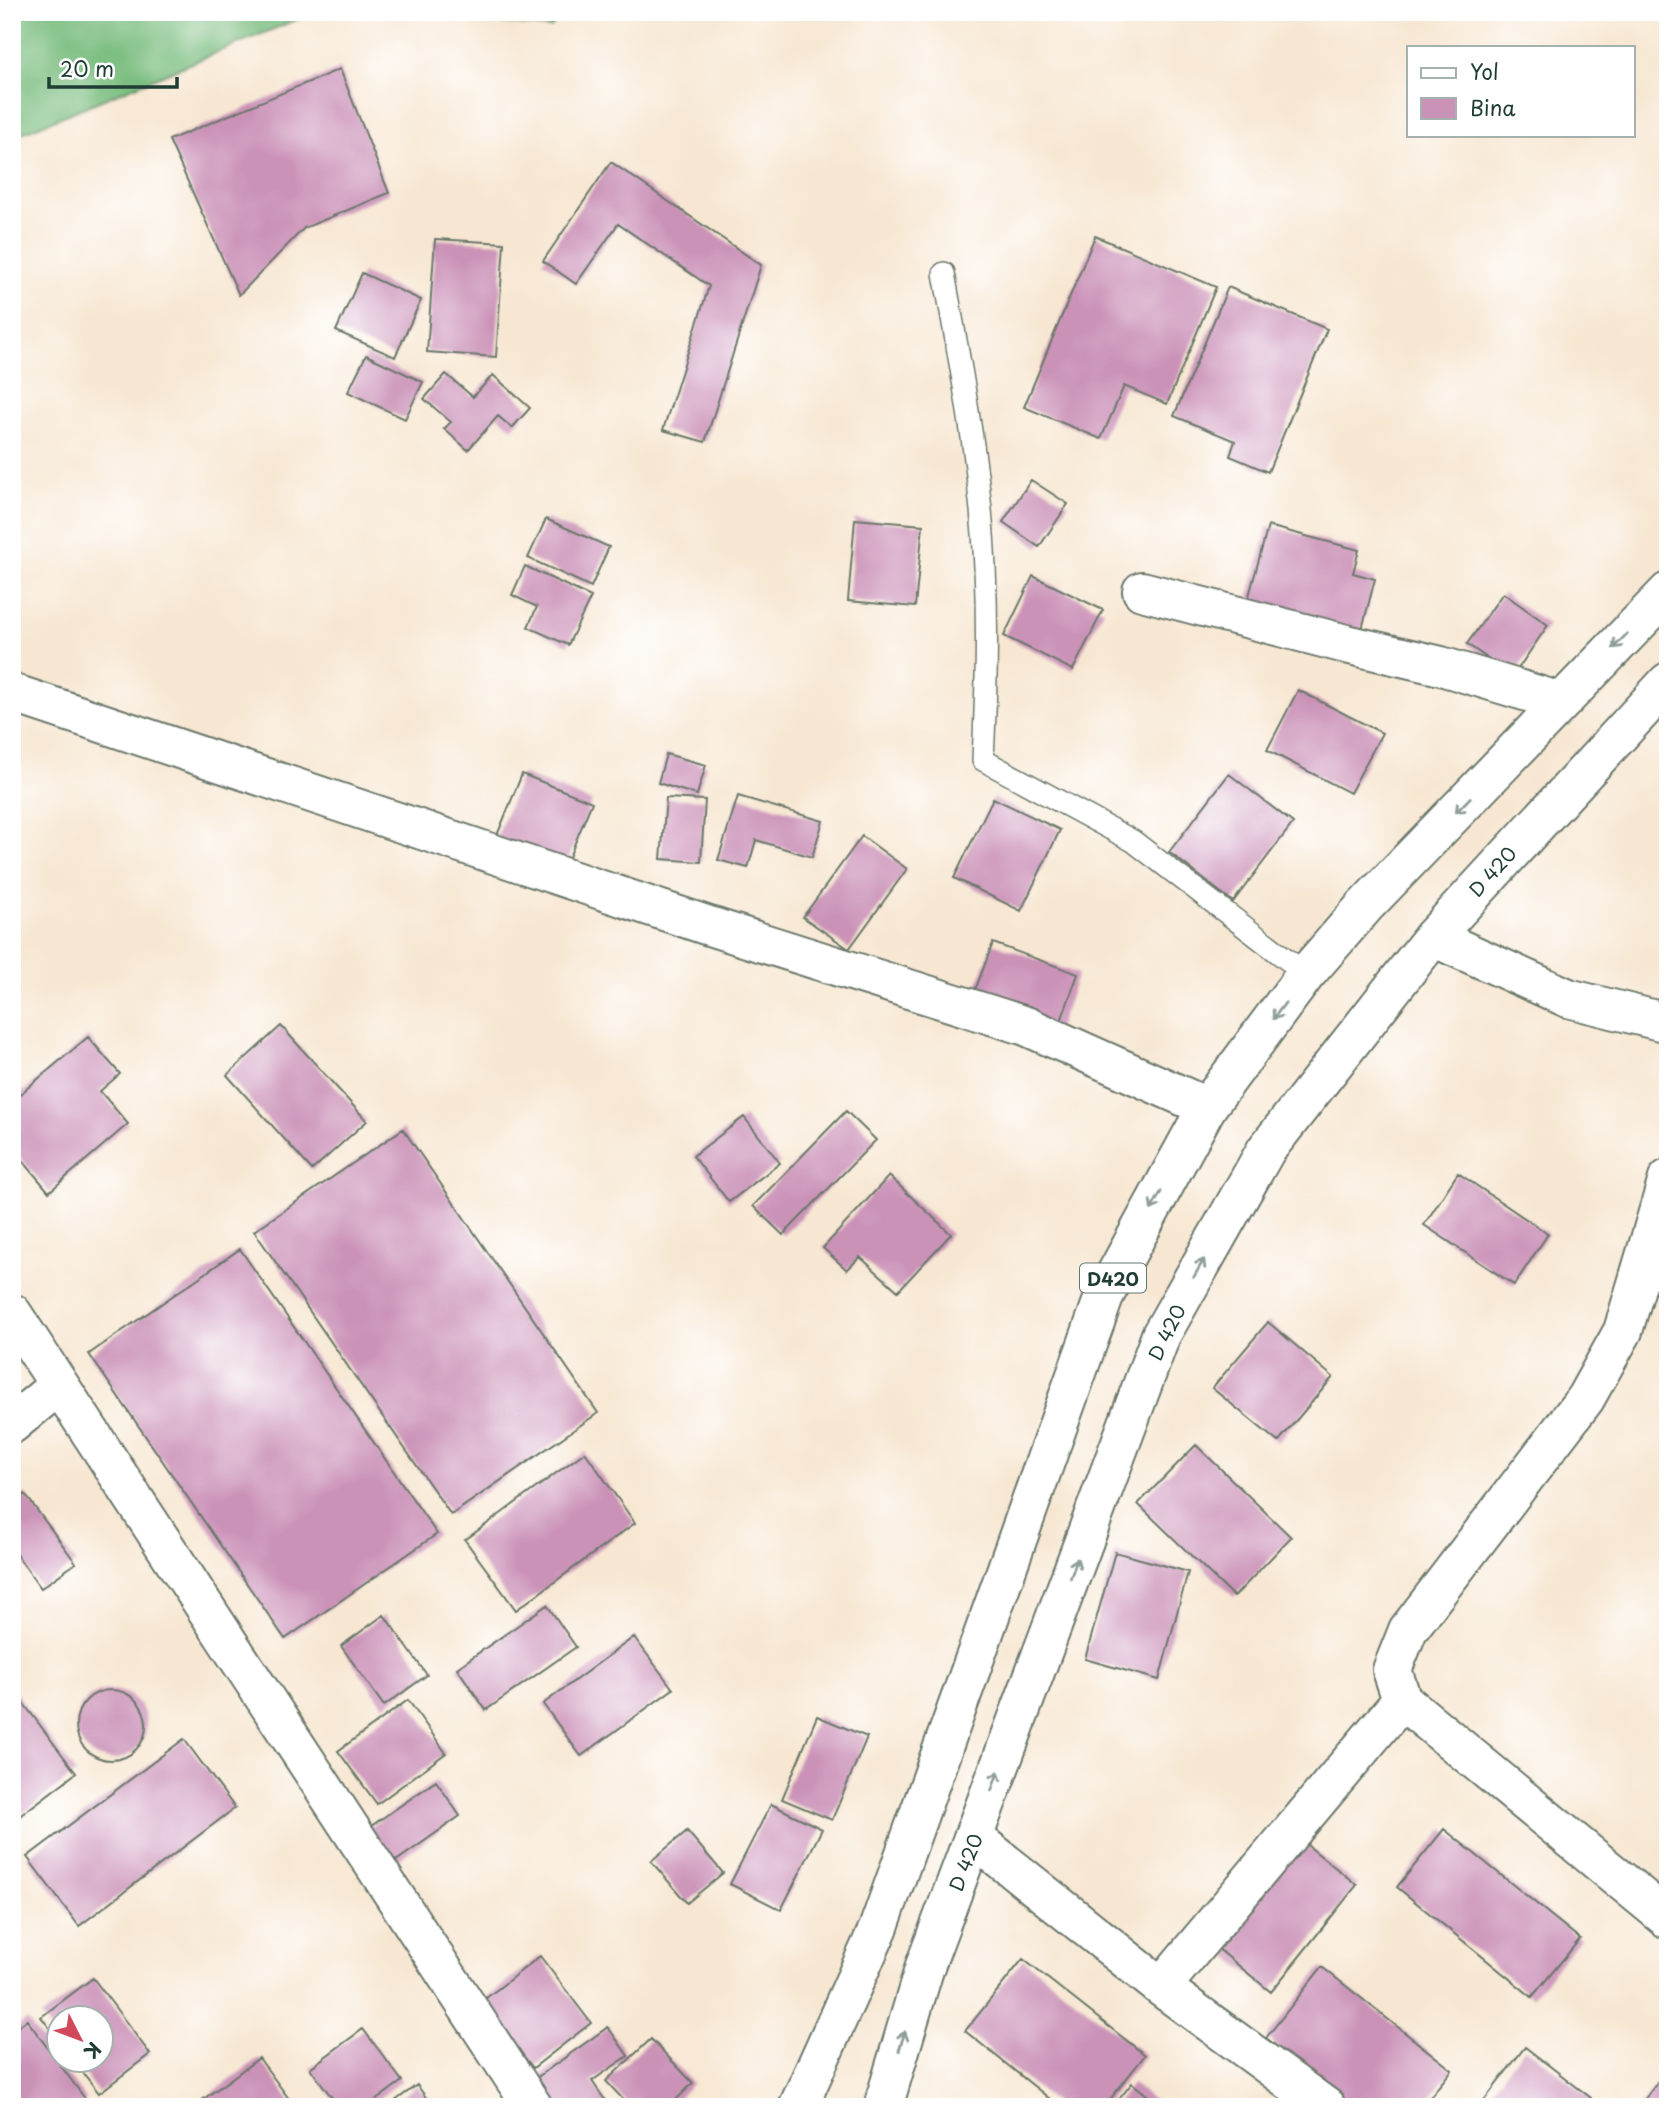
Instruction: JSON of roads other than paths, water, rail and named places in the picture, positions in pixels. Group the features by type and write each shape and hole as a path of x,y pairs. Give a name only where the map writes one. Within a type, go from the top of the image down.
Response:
{"main road":[{"path":"1142,591 1441,666 1561,702"},
{"name":"D420","path":"798,2107 878,1929 1105,1294 1208,1107 1306,974 1365,906 1668,592"},
{"name":"D 420","path":"883,2107 925,1966 1161,1335 1266,1150 1433,937 1668,682"},
{"path":"12,693 706,925 1026,1026 1208,1107"},
{"path":"1433,937 1568,998 1668,1023"},
{"path":"1668,1180 1656,1267 1585,1399 1408,1630 1392,1670 1402,1700 1668,1919"},
{"path":"12,1313 533,2107"},
{"path":"12,1424 59,1385"},
{"path":"1161,1987 1402,1700"},
{"path":"974,1838 1161,1987 1326,2107"}],"lane":[{"path":"944,273 972,426 981,512 987,611 983,760 1133,841 1306,974"}]}
